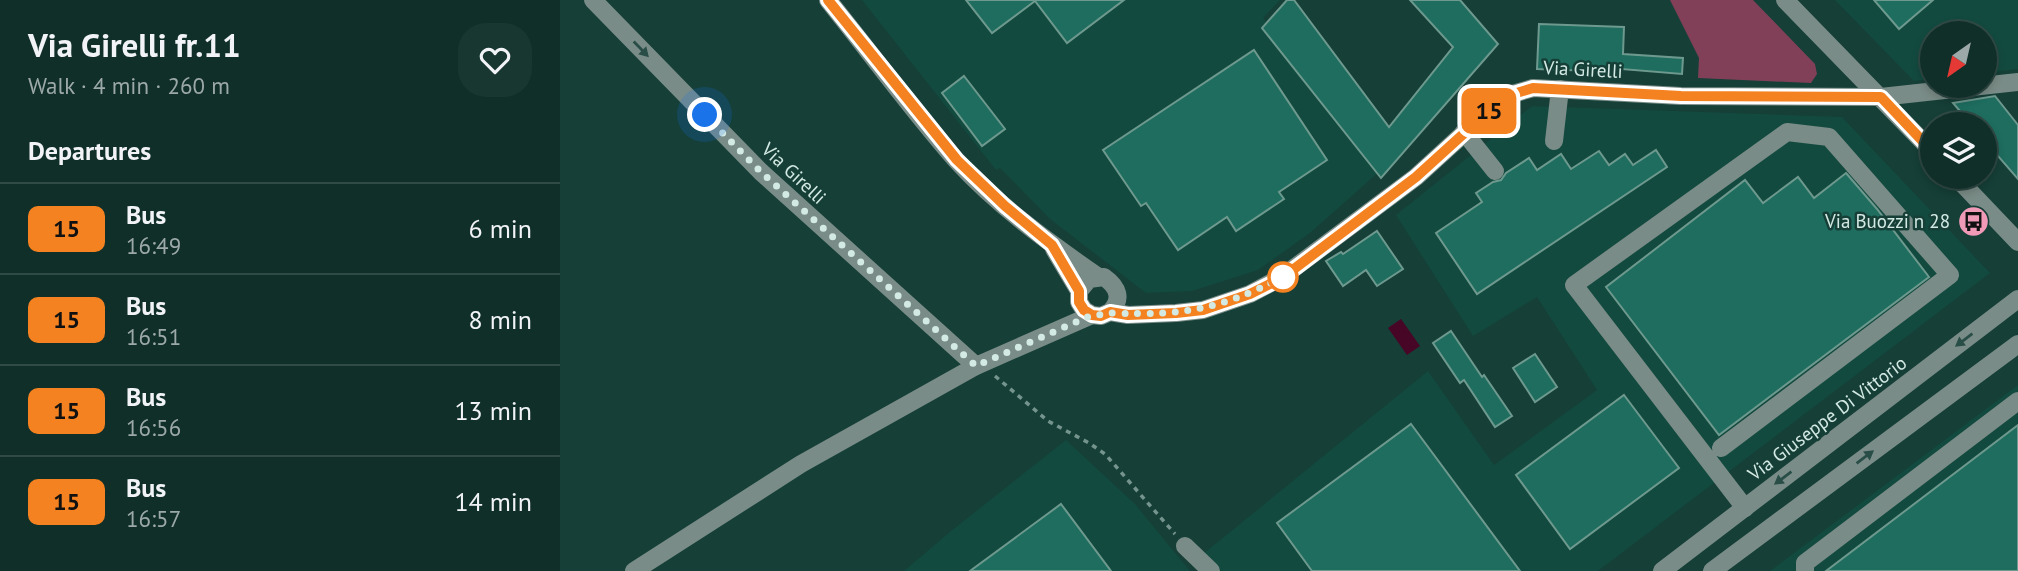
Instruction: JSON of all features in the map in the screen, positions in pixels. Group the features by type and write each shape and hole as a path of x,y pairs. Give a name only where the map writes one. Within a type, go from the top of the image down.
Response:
{"street":[{"name":"Via Girelli","path":"593,0 761,172 976,366"},
{"path":"828,0 957,160 1005,206 1052,245 1079,291"},
{"path":"1785,0 1920,138"},
{"name":"Via Girelli","path":"634,571 801,464 976,366 1101,314 1203,310 1250,294 1282,278 1416,177 1464,132 1510,95 1533,88 1681,96 1881,97 2018,82"},
{"path":"1554,141 1560,89"},
{"path":"1464,132 1495,171"},
{"path":"1721,448 1950,275 1829,136 1787,132 1574,285 1745,508"},
{"path":"1967,189 2018,242"},
{"name":"Via Girelli","path":"1052,245 1097,276 1104,277 1118,291 1134,301 1176,313"},
{"path":"1097,276 1082,284 1079,291 1079,302 1084,310 1101,314 1118,301 1118,291"},
{"name":"Via Giuseppe Di Vittorio","path":"1662,571 2018,299"},
{"path":"1712,571 2018,344"},
{"path":"1805,571 1805,563 2018,401"},
{"path":"1185,546 1211,571"}],"path":[{"path":"976,366 995,376 1048,421 1105,454 1185,546"}],"shaded area":[{"path":"862,0 1280,0 1263,18 1381,170 1310,233 1258,270 1192,291 1146,293 1050,219 1000,168 996,170"},
{"path":"1670,0 1753,0 1815,64 1817,74 1811,83 1698,78 1699,58"},
{"path":"1835,0 2018,0 2018,69 1997,72 1997,21 1920,21 1920,80 1914,81"},
{"path":"1532,106 1842,117 1990,273 1598,571 1221,571 1203,554 1428,371 1494,465 1597,390 1537,297 1473,336 1396,215"},
{"path":"1401,319 1420,346 1407,355 1388,328"},
{"path":"2018,385 2018,571 1770,571"},
{"path":"1066,440 1135,504 1190,571 904,571 951,531"}],"building":[{"path":"966,0 1124,0 1067,43 1035,1 992,33"},
{"path":"1287,0 1294,0 1389,127 1453,47 1410,0 1460,0 1498,44 1381,178 1262,28"},
{"path":"1874,0 1933,0 1899,29"},
{"path":"1539,24 1624,27 1623,54 1683,58 1682,74 1622,69 1622,72 1537,69"},
{"path":"1254,50 1327,160 1279,192 1284,199 1236,231 1227,217 1178,250 1146,203 1141,206 1103,150"},
{"path":"964,76 1005,129 982,146 942,93"},
{"path":"1997,98 2018,125 2018,179 1997,155 1997,112 1961,112 1953,103"},
{"path":"1656,150 1667,167 1477,294 1436,233 1482,202 1476,193 1501,180 1506,173 1529,158 1537,170 1561,154 1571,169 1599,151 1609,165 1625,154 1633,165"},
{"path":"1846,173 1929,277 1719,435 1606,287 1745,180 1763,203 1798,177 1814,198"},
{"path":"1377,231 1403,269 1377,286 1366,270 1343,286 1326,261 1341,252 1343,254"},
{"path":"1451,331 1512,416 1495,427 1464,380 1460,383 1433,343"},
{"path":"1535,354 1557,387 1535,402 1513,368"},
{"path":"1624,395 1679,468 1570,549 1516,475"},
{"path":"1411,424 1520,571 1312,571 1277,523"},
{"path":"2018,425 2018,571 1826,571"},
{"path":"1061,504 1111,571 970,571"}],"bus line":[{"name":"15","path":"828,0 957,160 1005,206 1052,245 1079,291 1079,302 1084,310 1092,315 1101,316 1110,312 1128,315 1203,310 1250,294 1282,278 1416,177 1492,108 1510,95 1533,88 1681,96 1881,97 1920,138"}],"place":[{"name":"Via Buozzi n 28","path":"1973,221"}],"route":[{"path":"705,115 761,172 976,366 1092,315 1101,316 1110,312 1128,315 1203,310 1250,294 1283,277"}]}
